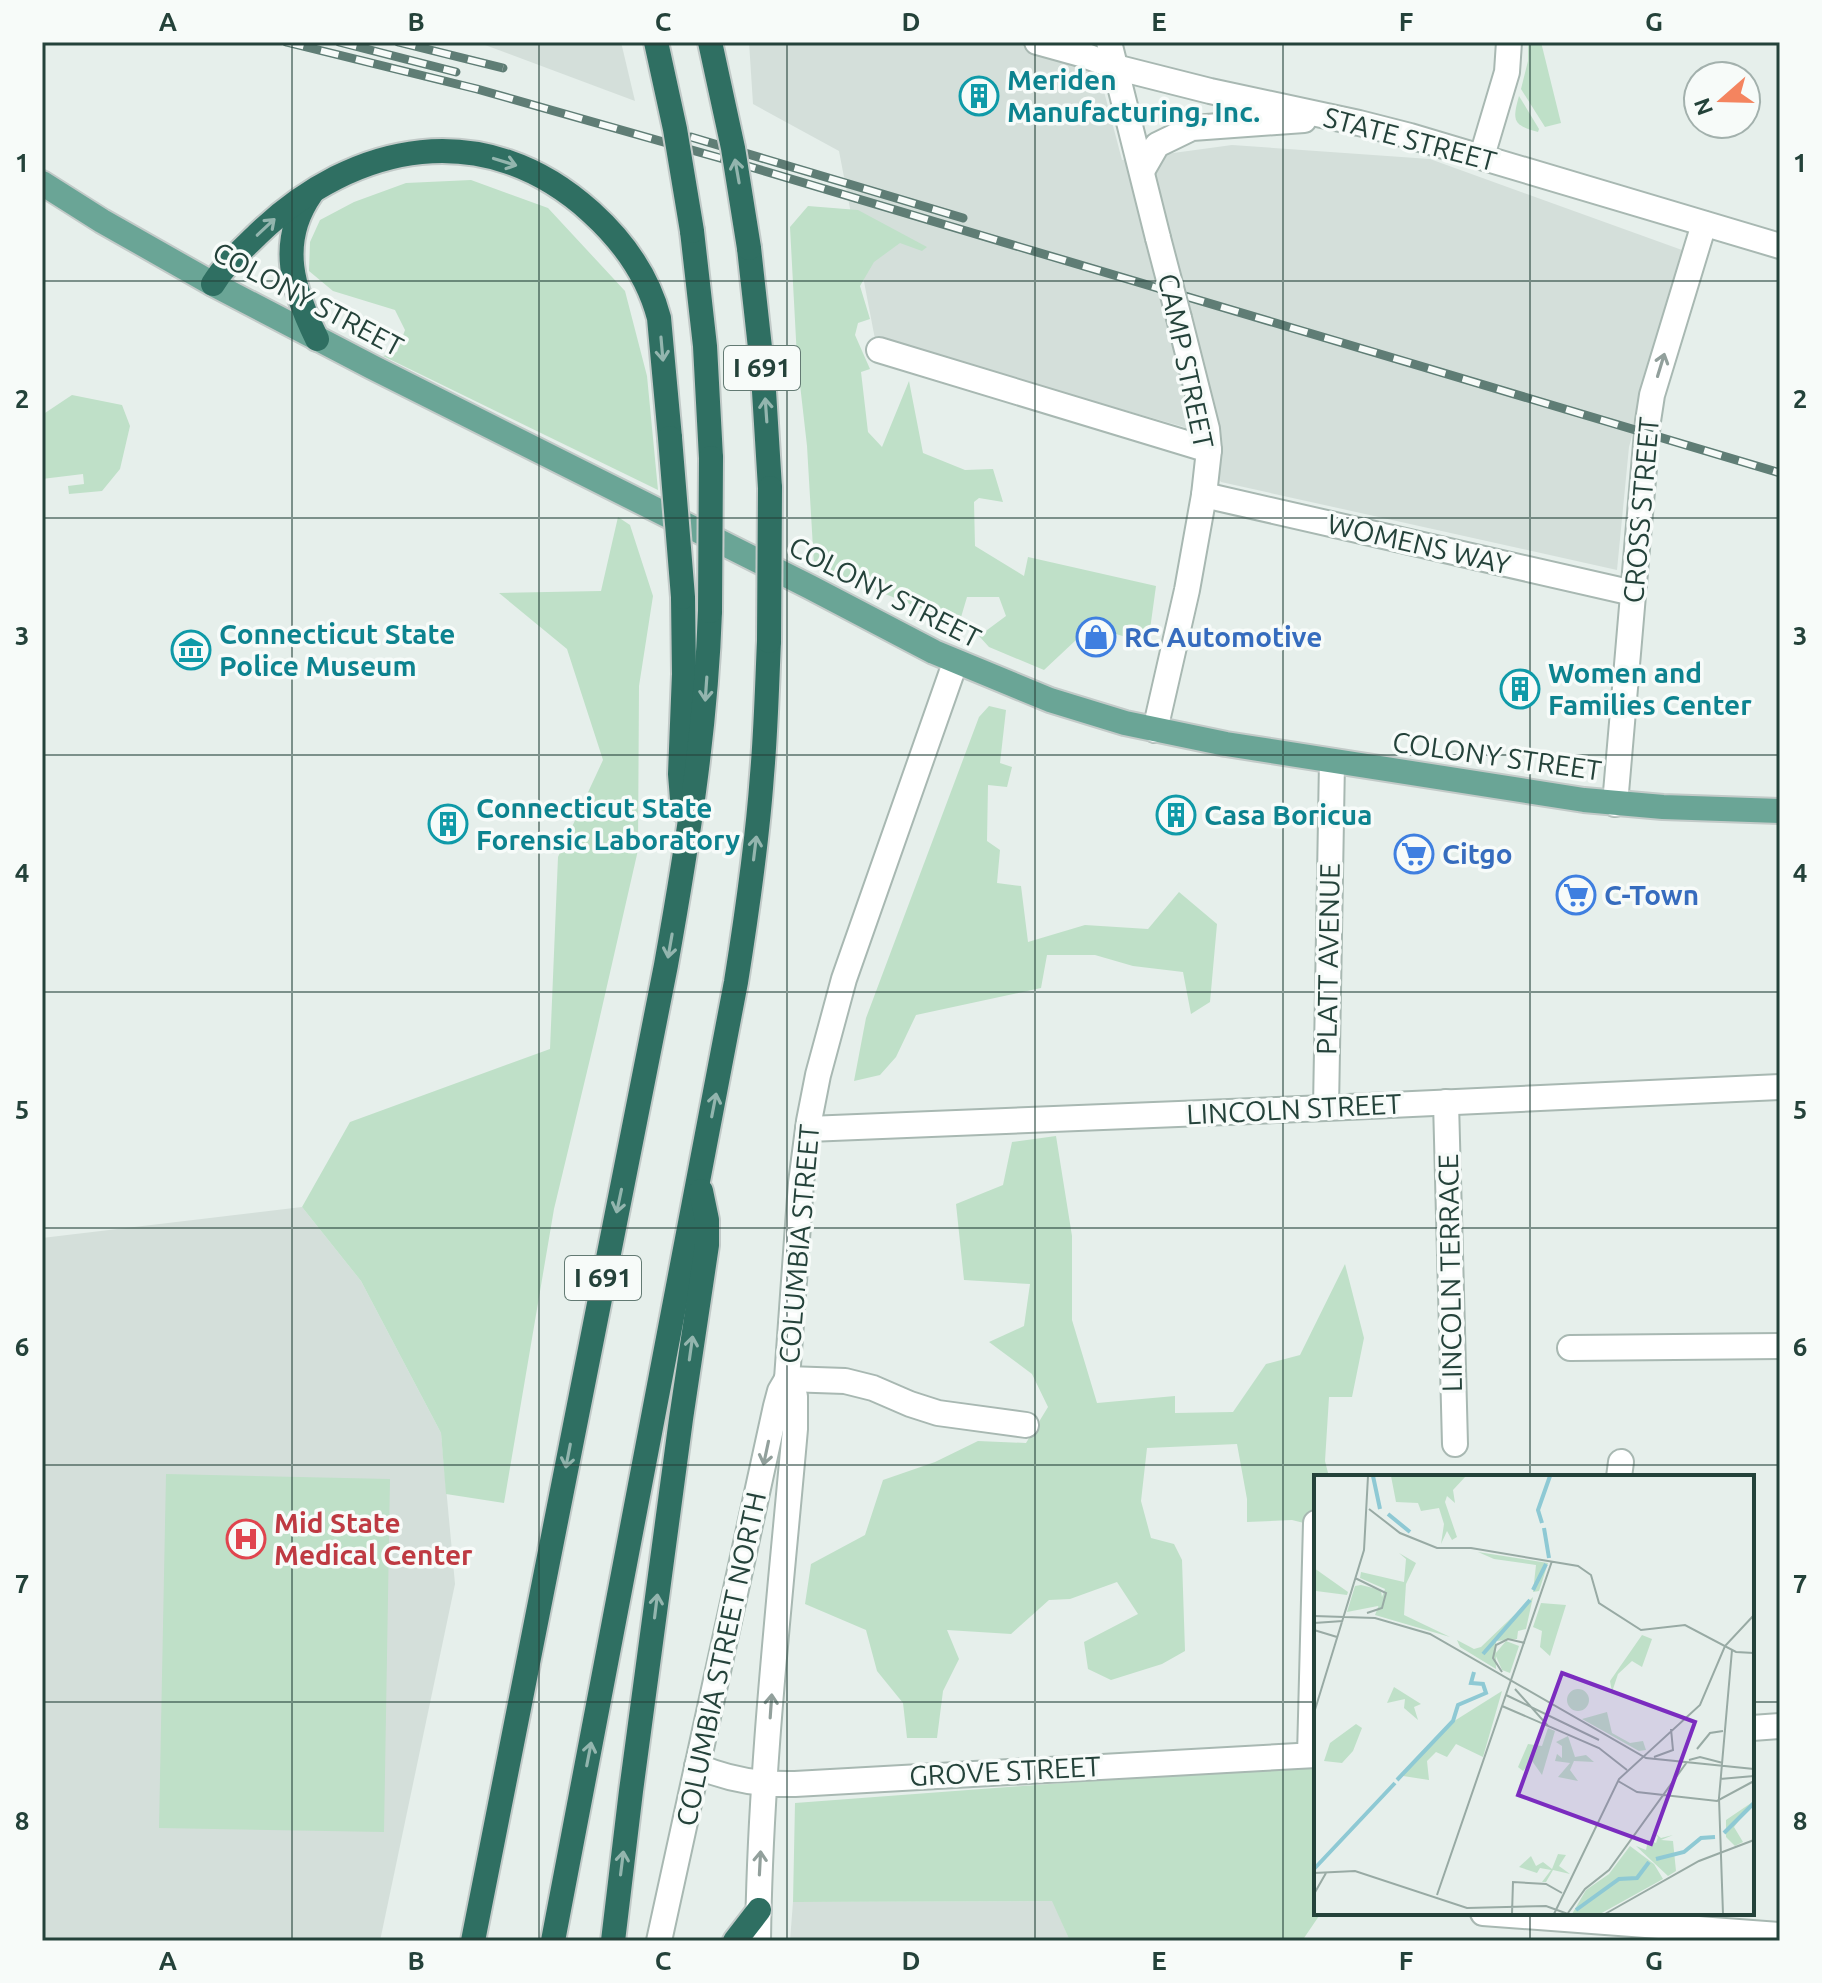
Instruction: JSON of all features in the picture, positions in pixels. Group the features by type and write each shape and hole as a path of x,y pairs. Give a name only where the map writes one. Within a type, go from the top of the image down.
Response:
{"highway":[{"name":"I 691","path":"473,1941 651,1047 688,838 703,726 710,611 711,458 705,346 692,231 656,42"},
{"name":"I 691","path":"553,1941 728,1028 751,882 762,775 769,641 770,488 763,375 749,248 728,121 710,42"},
{"path":"213,284 227,264 295,203 343,174 370,162 399,155 467,153 508,162 537,174 563,190 614,235 638,268 659,318 683,597 680,774 688,838"},
{"path":"313,191 297,222 291,259 300,299 317,339"},
{"path":"613,1941 679,1434 707,1245 707,1220 699,1181"},
{"path":"735,1941 759,1910"}],"main road":[{"name":"COLONY STREET","path":"42,183 213,284 317,339 955,663 1075,709 1155,730 1332,761 1615,804 1780,811"}],"street":[{"name":"STATE STREET","path":"1037,42 1115,67 1482,156 1780,246"},
{"name":"CAMP STREET","path":"1109,42 1207,429 1209,450 1187,590 1155,730"},
{"path":"1482,156 1507,72 1509,42"},
{"path":"1142,171 1157,145 1192,128 1333,118"},
{"name":"CROSS STREET","path":"1615,804 1648,421 1652,395 1704,224"},
{"path":"879,350 1209,450"},
{"name":"WOMENS WAY","path":"1204,495 1633,593"},
{"name":"COLUMBIA STREET","path":"758,1941 765,1784 796,1422 795,1396 787,1379 801,1183 808,1129 826,1042 844,979 955,663"},
{"name":"PLATT AVENUE","path":"1326,1108 1332,761"},
{"name":"LINCOLN STREET","path":"808,1129 1780,1087"},
{"name":"LINCOLN TERRACE","path":"1446,1102 1455,1444"},
{"path":"1570,1348 1780,1346"},
{"path":"787,1379 845,1381 873,1388 938,1413 1026,1425"},
{"name":"COLUMBIA STREET NORTH","path":"659,1941 776,1406 787,1379"},
{"path":"1313,1755 1314,1678"},
{"path":"1754,1728 1780,1726"},
{"name":"GROVE STREET","path":"697,1766 723,1777 765,1784 805,1784 1313,1755"},
{"path":"1510,1915 1780,1935"}],"shaded area":[{"path":"477,42 621,42 635,101"},
{"path":"749,42 1091,42 1122,160 1232,145 1430,159 1682,250 1629,447 1617,570 1221,482 1184,427 875,339 839,151 753,104"},
{"name":"Mid State Medical Center","path":"302,1207 361,1281 441,1433 455,1584 380,1941 42,1941 42,1238"},
{"path":"1053,1901 1070,1941 790,1941 793,1902"}],"green space":[{"path":"1528,42 1541,42 1561,123 1545,127 1521,89 1528,61"},
{"path":"1519,96 1539,129 1538,132 1516,121"},
{"path":"471,180 548,208 625,291 647,376 658,490 383,356 397,352 405,330 395,310 333,291 309,271 310,242 320,220 354,202 406,183"},
{"path":"808,206 858,210 927,247 922,251 900,243 874,262 860,286 870,319 858,323 855,335 870,369 861,372 868,432 882,447 909,381 923,453 965,470 993,469 1003,502 979,498 974,502 975,546 1024,576 1028,557 1156,586 1148,644 1081,623 1076,640 1044,670 989,647 979,636 1006,616 999,597 967,597 959,624 814,565 790,227"},
{"path":"72,395 122,405 130,426 120,469 102,491 69,494 68,486 84,484 83,474 42,479 42,415"},
{"path":"618,517 630,525 653,596 639,686 638,850 554,1209 504,1503 446,1494 441,1433 361,1281 302,1207 350,1122 550,1049 558,857 603,760 567,649 499,593 601,591"},
{"path":"989,706 1006,710 1000,763 1012,767 1007,787 988,785 987,841 1000,850 997,883 1021,886 1028,942 1085,925 1148,929 1179,892 1217,924 1210,1002 1191,1014 1183,972 1133,966 1095,955 1047,955 1041,988 916,1015 896,1057 880,1075 854,1081 866,1018 979,717"},
{"path":"1056,1136 1072,1236 1072,1320 1097,1403 1175,1396 1175,1413 1233,1412 1266,1364 1300,1355 1345,1264 1364,1338 1352,1397 1329,1397 1325,1461 1328,1475 1314,1475 1314,1526 1292,1520 1247,1522 1247,1499 1237,1444 1147,1448 1141,1501 1151,1538 1174,1544 1182,1560 1185,1651 1162,1664 1111,1680 1088,1669 1084,1642 1138,1614 1117,1582 1070,1599 1049,1600 1011,1634 947,1630 959,1659 943,1691 937,1738 907,1738 903,1703 877,1671 866,1630 805,1604 811,1564 865,1535 883,1480 935,1462 978,1441 1026,1443 1048,1407 1032,1374 989,1342 1024,1326 1030,1284 964,1280 956,1204 1003,1185 1012,1142"},
{"path":"166,1474 390,1479 384,1832 159,1828"},
{"path":"1314,1764 1314,1915 1320,1915 1302,1941 1070,1941 1052,1901 793,1902 795,1803"}],"railway":[{"path":"286,42 477,89 734,162 1780,473"},
{"path":"339,42 456,72"},
{"path":"398,42 503,68"},
{"path":"691,137 963,218"}],"place":[{"name":"Meriden Manufacturing, Inc.","path":"979,96"},
{"name":"RC Automotive","path":"1096,637"},
{"name":"Connecticut State Police Museum","path":"191,650"},
{"name":"Women and Families Center","path":"1520,689"},
{"name":"Casa Boricua","path":"1176,815"},
{"name":"Connecticut State Forensic Laboratory","path":"448,824"},
{"name":"Citgo","path":"1414,854"},
{"name":"C-Town","path":"1576,895"},
{"name":"Mid State Medical Center","path":"246,1539"}]}
